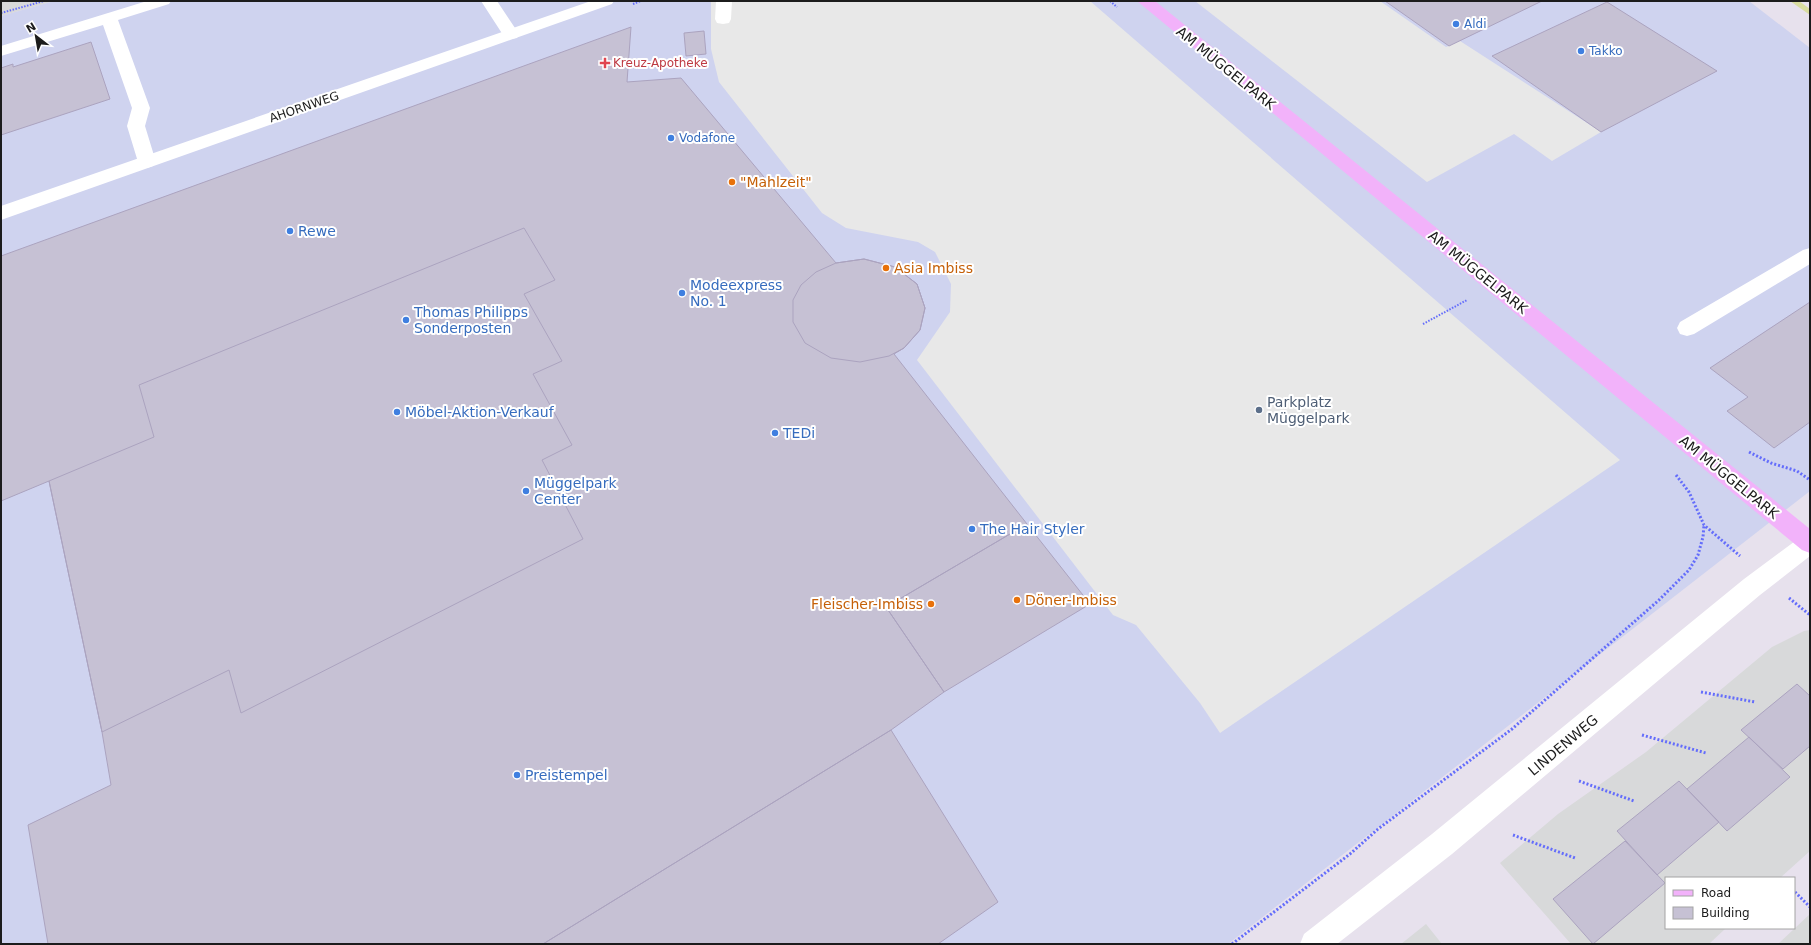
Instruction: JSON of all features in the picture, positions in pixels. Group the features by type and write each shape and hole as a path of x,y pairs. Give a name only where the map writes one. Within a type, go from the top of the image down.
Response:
{"main road":[{"name":"AM MÜGGELPARK","path":"1145,1 1810,543"}],"street":[{"path":"1,51 163,1"},
{"path":"489,1 511,34"},
{"name":"AHORNWEG","path":"1,213 606,1"},
{"path":"723,19 724,1"},
{"path":"109,18 141,108 136,126 147,162"},
{"path":"1687,328 1810,255"},
{"name":"LINDENWEG","path":"1314,944 1442,844 1752,587 1810,543"}],"path":[{"path":"1,13 44,1"},
{"path":"1423,324 1467,300"},
{"path":"1232,944 1350,854 1378,829 1512,729 1653,605 1689,570 1698,555 1703,537 1704,525"},
{"path":"1701,692 1755,702"},
{"path":"1642,735 1706,753"},
{"path":"1579,781 1634,801"},
{"path":"1513,835 1575,858"},
{"path":"1795,892 1810,907"}],"shaded area":[{"path":"1,1 54,1 1,16"},
{"path":"54,1 1749,1 1810,48 1810,491 1228,944 1,944 1,16"},
{"name":"Parkplatz Müggelpark","path":"711,1 1090,1 1620,460 1220,733 1200,703 1136,625 1113,615 917,360 950,312 951,284 935,252 918,242 846,228 822,213 719,82 711,49"},
{"path":"1195,1 1380,1 1446,47 1460,41 1601,132 1552,161 1514,134 1427,182"},
{"path":"1810,630 1810,851 1781,877 1665,877 1665,929 1725,929 1709,944 1571,944 1500,863 1558,814 1646,752 1772,647 1804,631"},
{"path":"1810,914 1810,944 1778,944 1795,929"},
{"path":"1426,924 1442,944 1401,944"}],"building":[{"name":"Aldi","path":"1385,1 1542,1 1449,46"},
{"path":"1607,2 1717,71 1601,132 1492,56"},
{"name":"Müggelpark Center","path":"631,27 627,82 681,78 836,263 864,259 895,267 917,284 925,308 920,330 904,348 894,354 1027,524 886,607 944,692 891,730 543,944 48,944 28,825 111,785 102,732 49,481 1,501 1,256"},
{"path":"704,31 706,54 686,56 684,33"},
{"path":"91,42 110,99 1,135 1,68 13,64 13,67"},
{"path":"524,228 555,280 524,294 562,361 533,374 572,445 542,460 583,539 241,713 229,670 102,732 49,481 154,437 139,385"},
{"path":"864,259 895,267 917,284 925,308 920,330 904,348 889,356 860,362 831,358 805,343 793,322 793,300 801,285 816,272 836,263"},
{"path":"1810,302 1810,422 1774,448 1727,411 1748,397 1710,368"},
{"path":"1027,524 1090,604 944,692 886,607"},
{"path":"1797,684 1810,696 1810,746 1783,769 1741,730"},
{"path":"891,730 998,902 938,944 543,944"},
{"path":"1749,737 1790,777 1727,831 1687,789"},
{"path":"1679,781 1719,822 1657,875 1617,831"},
{"path":"1625,841 1665,883 1593,944 1553,899"}],"waterway":[{"path":"1794,1 1810,13"}],"place":[{"name":"Aldi","path":"1456,24"},
{"name":"Takko","path":"1581,51"},
{"name":"Kreuz-Apotheke","path":"605,63"},
{"name":"Vodafone","path":"671,138"},
{"name":"\"Mahlzeit\"","path":"732,182"},
{"name":"Rewe","path":"290,231"},
{"name":"Asia Imbiss","path":"886,268"},
{"name":"Modeexpress No. 1","path":"682,293"},
{"name":"Thomas Philipps Sonderposten","path":"406,320"},
{"name":"Parkplatz Müggelpark","path":"1259,410"},
{"name":"Möbel-Aktion-Verkauf","path":"397,412"},
{"name":"TEDi","path":"775,433"},
{"name":"Müggelpark Center","path":"526,491"},
{"name":"The Hair Styler","path":"972,529"},
{"name":"Döner-Imbiss","path":"1017,600"},
{"name":"Fleischer-Imbiss","path":"931,604"},
{"name":"Preistempel","path":"517,775"}]}
